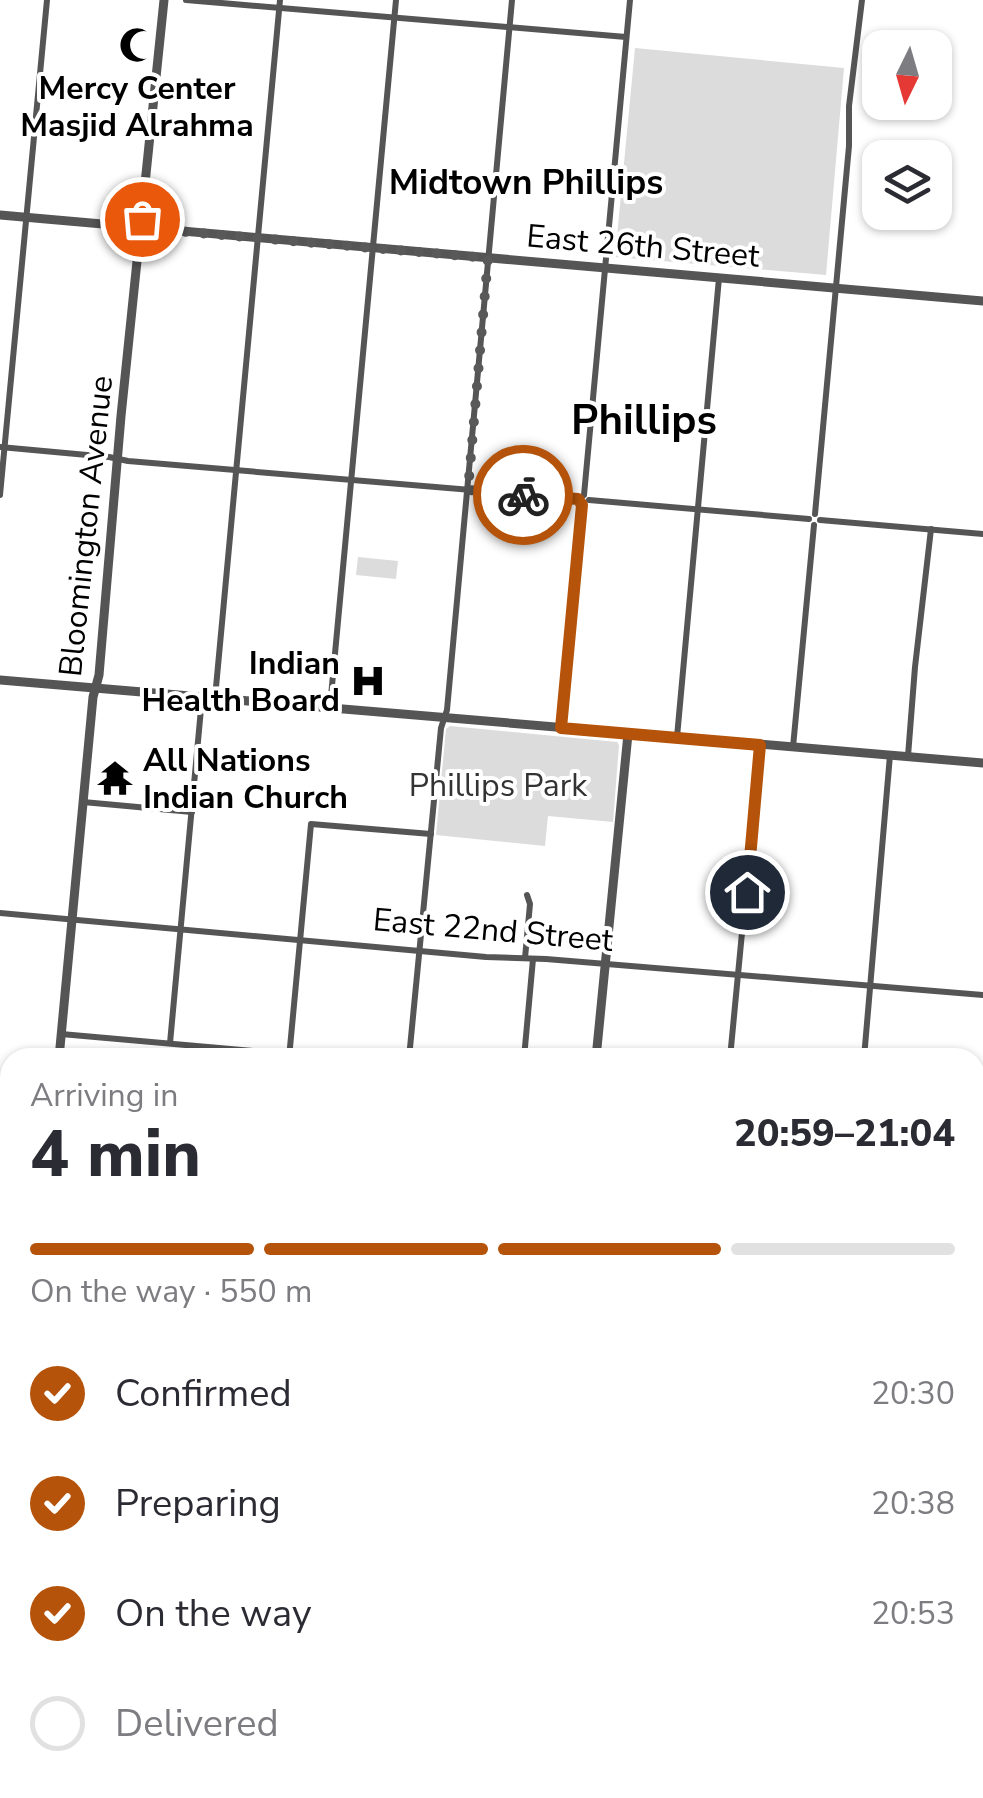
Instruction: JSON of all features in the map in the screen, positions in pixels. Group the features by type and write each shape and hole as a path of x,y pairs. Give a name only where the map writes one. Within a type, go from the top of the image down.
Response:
{"street":[{"path":"0,495 47,0"},
{"name":"Bloomington Avenue","path":"59,1048 164,0"},
{"path":"186,0 280,4 626,38"},
{"path":"330,708 396,0"},
{"path":"410,1048 468,490 512,0"},
{"path":"561,728 630,0"},
{"path":"792,748 850,146 849,106 862,0"},
{"path":"215,699 280,4"},
{"name":"East 26th Street","path":"0,216 983,301"},
{"path":"677,738 719,278"},
{"path":"2,448 983,534"},
{"path":"908,756 931,529"},
{"path":"0,680 983,764"},
{"path":"170,1042 202,698"},
{"path":"597,1048 628,734"},
{"path":"731,1048 760,745"},
{"path":"865,1048 890,755"},
{"path":"83,802 192,812"},
{"path":"290,1048 311,824 431,834"},
{"path":"525,1048 530,904 526,895"},
{"name":"East 22nd Street","path":"0,912 983,995"},
{"path":"61,1034 221,1048"}],"green space":[{"path":"635,48 844,68 826,275 615,257"},
{"path":"358,557 398,561 396,579 356,575"},
{"name":"Phillips Park","path":"450,726 617,742 613,822 548,816 545,846 436,835 446,729"}],"way so far":[{"path":"142,219 141,228 488,258 468,490 523,495"}],"place":[{"name":"Mercy Center Masjid Alrahma","path":"137,45"},
{"name":"Indian Health Board","path":"368,681"},
{"name":"All Nations Indian Church","path":"115,778"}],"district":[{"name":"Midtown Phillips","path":"526,182"},
{"name":"Phillips","path":"644,420"}],"route":[{"path":"523,495 578,499 582,505 561,728 760,745 747,892"}]}
